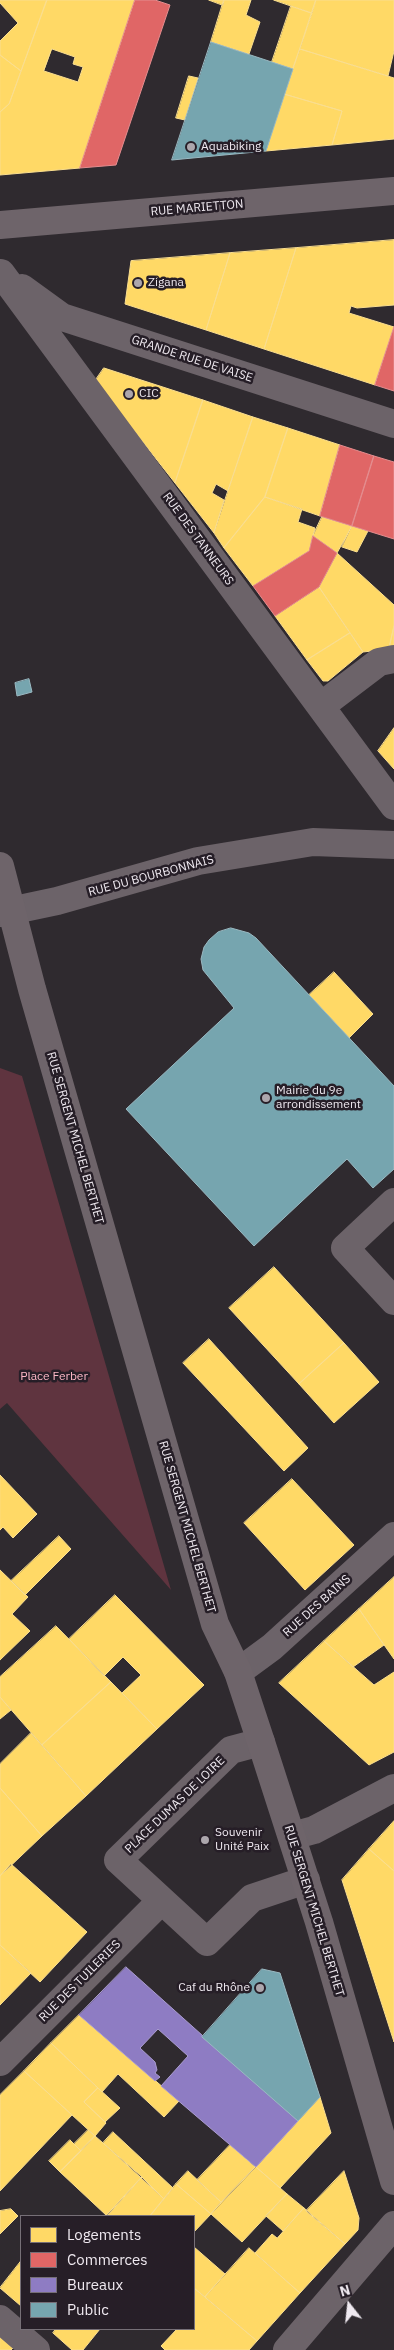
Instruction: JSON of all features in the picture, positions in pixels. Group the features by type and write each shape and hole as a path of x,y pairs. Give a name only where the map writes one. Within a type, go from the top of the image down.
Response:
{"main road":[{"name":"RUE MARIETTON","path":"0,226 394,191"},
{"name":"RUE SERGENT MICHEL BERTHET","path":"0,866 6,912 127,1316 214,1624 238,1672 292,1836 394,2181"}],"street":[{"name":"GRANDE RUE DE VAISE","path":"0,273 62,317 394,424"},
{"name":"RUE DES TANNEURS","path":"0,273 394,806"},
{"path":"321,706 379,662 394,659"},
{"name":"RUE DU BOURBONNAIS","path":"6,912 57,901 198,861 313,842 394,845"},
{"path":"394,1202 345,1248 394,1300"},
{"name":"RUE DES BAINS","path":"238,1672 272,1647 394,1536"},
{"name":"PLACE DUMAS DE LOIRE","path":"261,1742 231,1750 118,1860 207,1942 252,1898 306,1880"},
{"path":"292,1836 314,1830 394,1788"},
{"name":"RUE DES TUILERIES","path":"0,2062 161,1901"},
{"path":"287,2350 394,2225"},
{"path":"0,2319 36,2350"}],"green space":[{"name":"Place Ferber","path":"0,1068 22,1076 171,1590 7,1403 0,1409"}],"building: Logements":[{"path":"0,0 47,0 21,71 0,55 0,41 18,23 0,3"},
{"path":"47,0 135,0 80,168 0,175 0,112 9,104","holes":["52,49 75,57 73,64 83,67 78,82 44,71"]},
{"path":"209,0 224,0 223,5"},
{"path":"224,0 251,0 246,15 260,22 249,54 211,42"},
{"path":"274,0 316,0 312,13"},
{"path":"316,0 394,0 394,51 388,76 300,49"},
{"path":"291,6 312,13 293,69 272,62"},
{"path":"300,49 394,78 394,139 332,145 342,111 284,94"},
{"path":"0,55 21,71 9,104 0,112"},
{"path":"189,76 198,78 185,120 176,118"},
{"path":"284,94 342,111 332,145 266,151"},
{"path":"394,240 394,305 357,308 351,306 349,313 394,327 375,385 264,349 296,248"},
{"path":"296,248 264,349 206,330 230,253"},
{"path":"230,253 206,330 125,304 131,261"},
{"path":"104,368 203,400 175,483 95,381"},
{"path":"203,400 253,417 228,491 216,484 212,493 224,500 214,533 175,483"},
{"path":"253,417 288,428 265,497 224,548 214,533"},
{"path":"288,428 340,445 320,516 265,497"},
{"path":"265,497 302,509 298,522 315,528 309,551 253,586 224,548"},
{"path":"322,517 352,526 337,553 313,536"},
{"path":"352,526 368,531 357,552 342,547"},
{"path":"337,553 394,605 394,626 389,649 363,652 319,587"},
{"path":"319,587 350,633 307,660 275,616"},
{"path":"394,626 394,648 389,649"},
{"path":"350,633 363,652 328,681 323,681 307,660"},
{"path":"394,728 394,769 378,751"},
{"path":"334,972 373,1014 349,1038 309,995"},
{"path":"274,1267 344,1343 299,1384 229,1308"},
{"path":"209,1339 308,1448 284,1471 183,1363"},
{"path":"344,1343 379,1382 334,1423 299,1384"},
{"path":"0,1475 37,1514 13,1538 3,1527 0,1530"},
{"path":"292,1479 354,1545 305,1590 244,1523"},
{"path":"59,1536 71,1549 25,1595 11,1581"},
{"path":"0,1570 28,1597 12,1614 30,1631 0,1660"},
{"path":"394,1577 394,1659 359,1609"},
{"path":"115,1595 204,1685 157,1729 122,1693 141,1675 123,1657 104,1676 69,1639"},
{"path":"359,1609 384,1645 353,1667 324,1641"},
{"path":"56,1626 111,1682 42,1745 0,1697 0,1677"},
{"path":"324,1641 374,1685 394,1672 394,1752 369,1765 279,1683"},
{"path":"111,1682 157,1729 86,1796 42,1745"},
{"path":"0,1697 11,1710 0,1719"},
{"path":"31,1733 86,1796 42,1836 0,1788 0,1764"},
{"path":"0,1788 42,1836 0,1876"},
{"path":"394,1821 394,1871 369,1849"},
{"path":"369,1849 394,1871 394,2042 342,1880"},
{"path":"11,1864 87,1932 40,1982 0,1945 0,1876"},
{"path":"0,1945 31,1973 0,2005"},
{"path":"79,2015 179,2101 164,2117 118,2074 102,2092 51,2043"},
{"path":"51,2043 98,2088 84,2102 106,2123 95,2136 24,2071"},
{"path":"24,2071 72,2115 0,2191 0,2095"},
{"path":"98,2088 120,2108 105,2122 84,2102"},
{"path":"320,2097 331,2133 280,2188 256,2167"},
{"path":"88,2130 95,2136 81,2151 74,2144"},
{"path":"113,2132 173,2188 164,2199 103,2143"},
{"path":"95,2136 142,2177 106,2215 60,2172"},
{"path":"70,2140 81,2151 60,2172 49,2161"},
{"path":"230,2145 255,2167 221,2202 197,2180"},
{"path":"256,2167 287,2194 242,2242 211,2214"},
{"path":"188,2171 221,2202 211,2214 176,2184"},
{"path":"344,2171 359,2218 358,2230 345,2244 306,2211"},
{"path":"142,2177 164,2199 151,2215 107,2215"},
{"path":"176,2184 211,2214 195,2231 195,2215 151,2215"},
{"path":"287,2194 304,2208 283,2231 266,2216"},
{"path":"304,2208 345,2244 300,2293 255,2253 272,2234 277,2238"},
{"path":"11,2209 18,2216 0,2234 0,2211"},
{"path":"195,2248 225,2274 205,2297 195,2289"},
{"path":"249,2248 300,2293 257,2341 205,2297"},
{"path":"20,2262 20,2305 0,2288"},
{"path":"195,2289 257,2341 249,2350 165,2350 161,2346 176,2330 195,2330"},
{"path":"55,2330 99,2330 83,2350 72,2350 53,2333"},
{"path":"0,2337 13,2348 11,2350 0,2350"}],"building: Commerces":[{"path":"135,0 155,0 170,5 116,165 80,168"},
{"path":"394,327 394,391 375,385"},
{"path":"340,445 374,456 352,526 320,516"},
{"path":"374,456 394,462 394,539 352,526"},
{"path":"313,536 337,553 319,587 275,616 253,586 309,551"}],"building: Bureaux":[{"path":"126,1967 298,2121 256,2167 161,2086 188,2056 158,2029 140,2048 155,2062 157,2070 155,2073 160,2077 155,2081 79,2015"}],"building: Public":[{"path":"211,42 293,69 266,151 172,160"},
{"path":"29,679 32,692 17,696 15,683"},
{"name":"Mairie du 9e arrondissement","path":"231,928 249,933 256,938 394,1086 394,1169 373,1188 347,1159 254,1246 126,1109 234,1008 203,970 201,959 204,947 209,940 218,932"},
{"path":"262,1969 280,1973 320,2097 298,2121 202,2037"}],"place":[{"name":"Aquabiking","path":"191,147"},
{"name":"Zigana","path":"138,283"},
{"name":"CIC","path":"129,394"},
{"name":"Mairie du 9e arrondissement","path":"266,1098"},
{"name":"Souvenir Unité Paix","path":"205,1840"},
{"name":"Caf du Rhône","path":"260,1988"}]}
